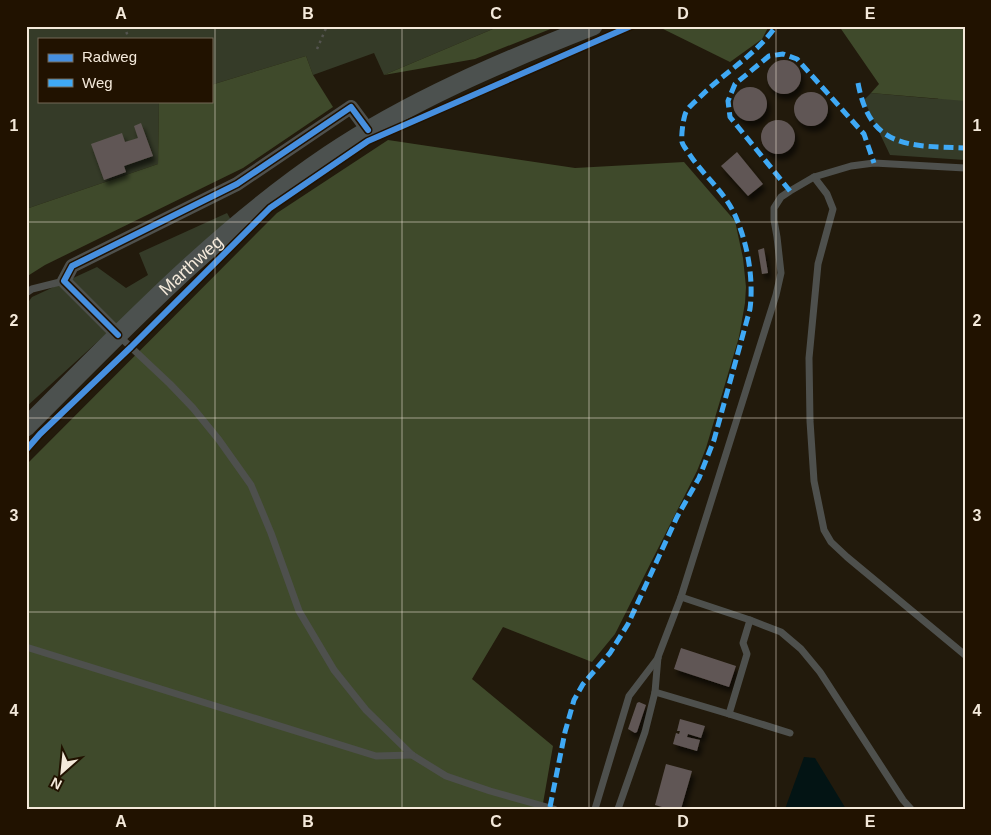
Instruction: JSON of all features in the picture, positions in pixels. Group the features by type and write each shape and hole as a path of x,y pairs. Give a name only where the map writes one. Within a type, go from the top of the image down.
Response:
{"main road":[{"name":"Marthweg","path":"26,427 185,270 246,217 329,155 368,130 443,91 593,26"}],"street":[{"path":"118,335 64,281 72,266 237,184 351,107 368,130"}],"lane":[{"path":"595,809 629,696 658,657 681,597 776,295 781,273 774,208 781,197 814,177 851,166 874,163 965,168"},
{"path":"814,177 827,194 833,209 818,264 810,358 810,420 814,472 821,522 831,542 847,557 965,655"},
{"path":"26,293 32,289 64,281"},
{"path":"118,335 193,408 246,477 268,525 299,611 334,670 366,710 412,755 446,776 554,809"},
{"path":"681,597 781,632 820,672 903,800 911,809"},
{"path":"729,714 747,654 742,643 750,620"},
{"path":"26,647 376,756 412,755"},
{"path":"618,809 645,732 655,692 658,657"},
{"path":"655,692 790,733"}],"path":[{"path":"124,26 129,38"},
{"path":"317,49 327,26"},
{"path":"26,132 31,131"}],"green space":[{"path":"26,26 500,26 384,75 374,53 313,75 306,56 212,85 212,38 38,38 38,102 159,102 158,164 26,209"},
{"path":"500,26 558,26 475,59 384,75"},
{"path":"657,26 769,26 762,39 730,62"},
{"path":"839,26 965,26 965,101 871,93 879,84"},
{"path":"965,26 965,160 890,155 864,100 871,93 938,99"},
{"path":"306,56 313,75 333,107 243,168 45,265 26,277 26,209 158,164 159,102 212,102 212,85"},
{"path":"388,140 575,168 684,162 735,221 743,258 746,287 739,337 706,448 697,471 615,634 592,662 503,627 472,679 553,746 542,809 26,809 26,465 277,213"},
{"path":"227,213 231,220 26,407 26,305 32,297 97,267 126,288 148,275 139,253"}],"shaded area":[{"path":"804,757 815,758 846,809 785,809"}],"building":[{"path":"784,60 791,61 796,65 800,70 800,84 796,89 791,93 784,94 777,93 772,89 768,84 767,77 768,70 772,65 777,61"},
{"path":"750,87 757,88 762,92 766,97 766,111 762,116 757,120 750,121 743,120 738,116 734,111 733,104 734,97 738,92 743,88"},
{"path":"811,92 818,93 823,97 827,102 827,116 823,121 818,125 811,126 804,125 799,121 795,116 794,109 795,102 799,97 804,93"},
{"path":"778,120 785,121 790,125 794,130 794,144 790,149 785,153 778,154 771,153 766,149 762,144 761,137 762,130 766,125 771,121"},
{"path":"141,123 153,156 124,166 126,172 104,180 91,144 122,133 125,142 138,138 134,126"},
{"path":"737,152 763,184 748,196 721,166"},
{"path":"764,248 768,273 762,274 758,250"},
{"path":"681,648 736,666 729,687 674,669"},
{"path":"639,702 646,705 635,733 628,729"},
{"path":"680,719 705,726 701,738 688,734 687,737 700,740 697,751 673,744 676,733 679,734 680,731 677,731"},
{"path":"666,764 692,771 681,809 669,809 655,805"}],"marked path":[{"path":"550,807 565,732 574,700 583,684 610,653 628,624 677,517 699,478 714,440 750,309 750,272 743,235 729,205 683,145 682,132 685,115 687,110 710,87 760,45 776,26"},
{"path":"790,191 730,117 728,101 735,84 769,56 783,54 797,59 864,134 874,163"},
{"path":"858,83 864,104 872,120 882,132 909,144 965,148"}],"cycle path":[{"path":"26,450 40,434 131,347 270,208 368,141 631,26"},
{"path":"118,335 64,281 72,266 237,184 351,107 368,130"}]}
